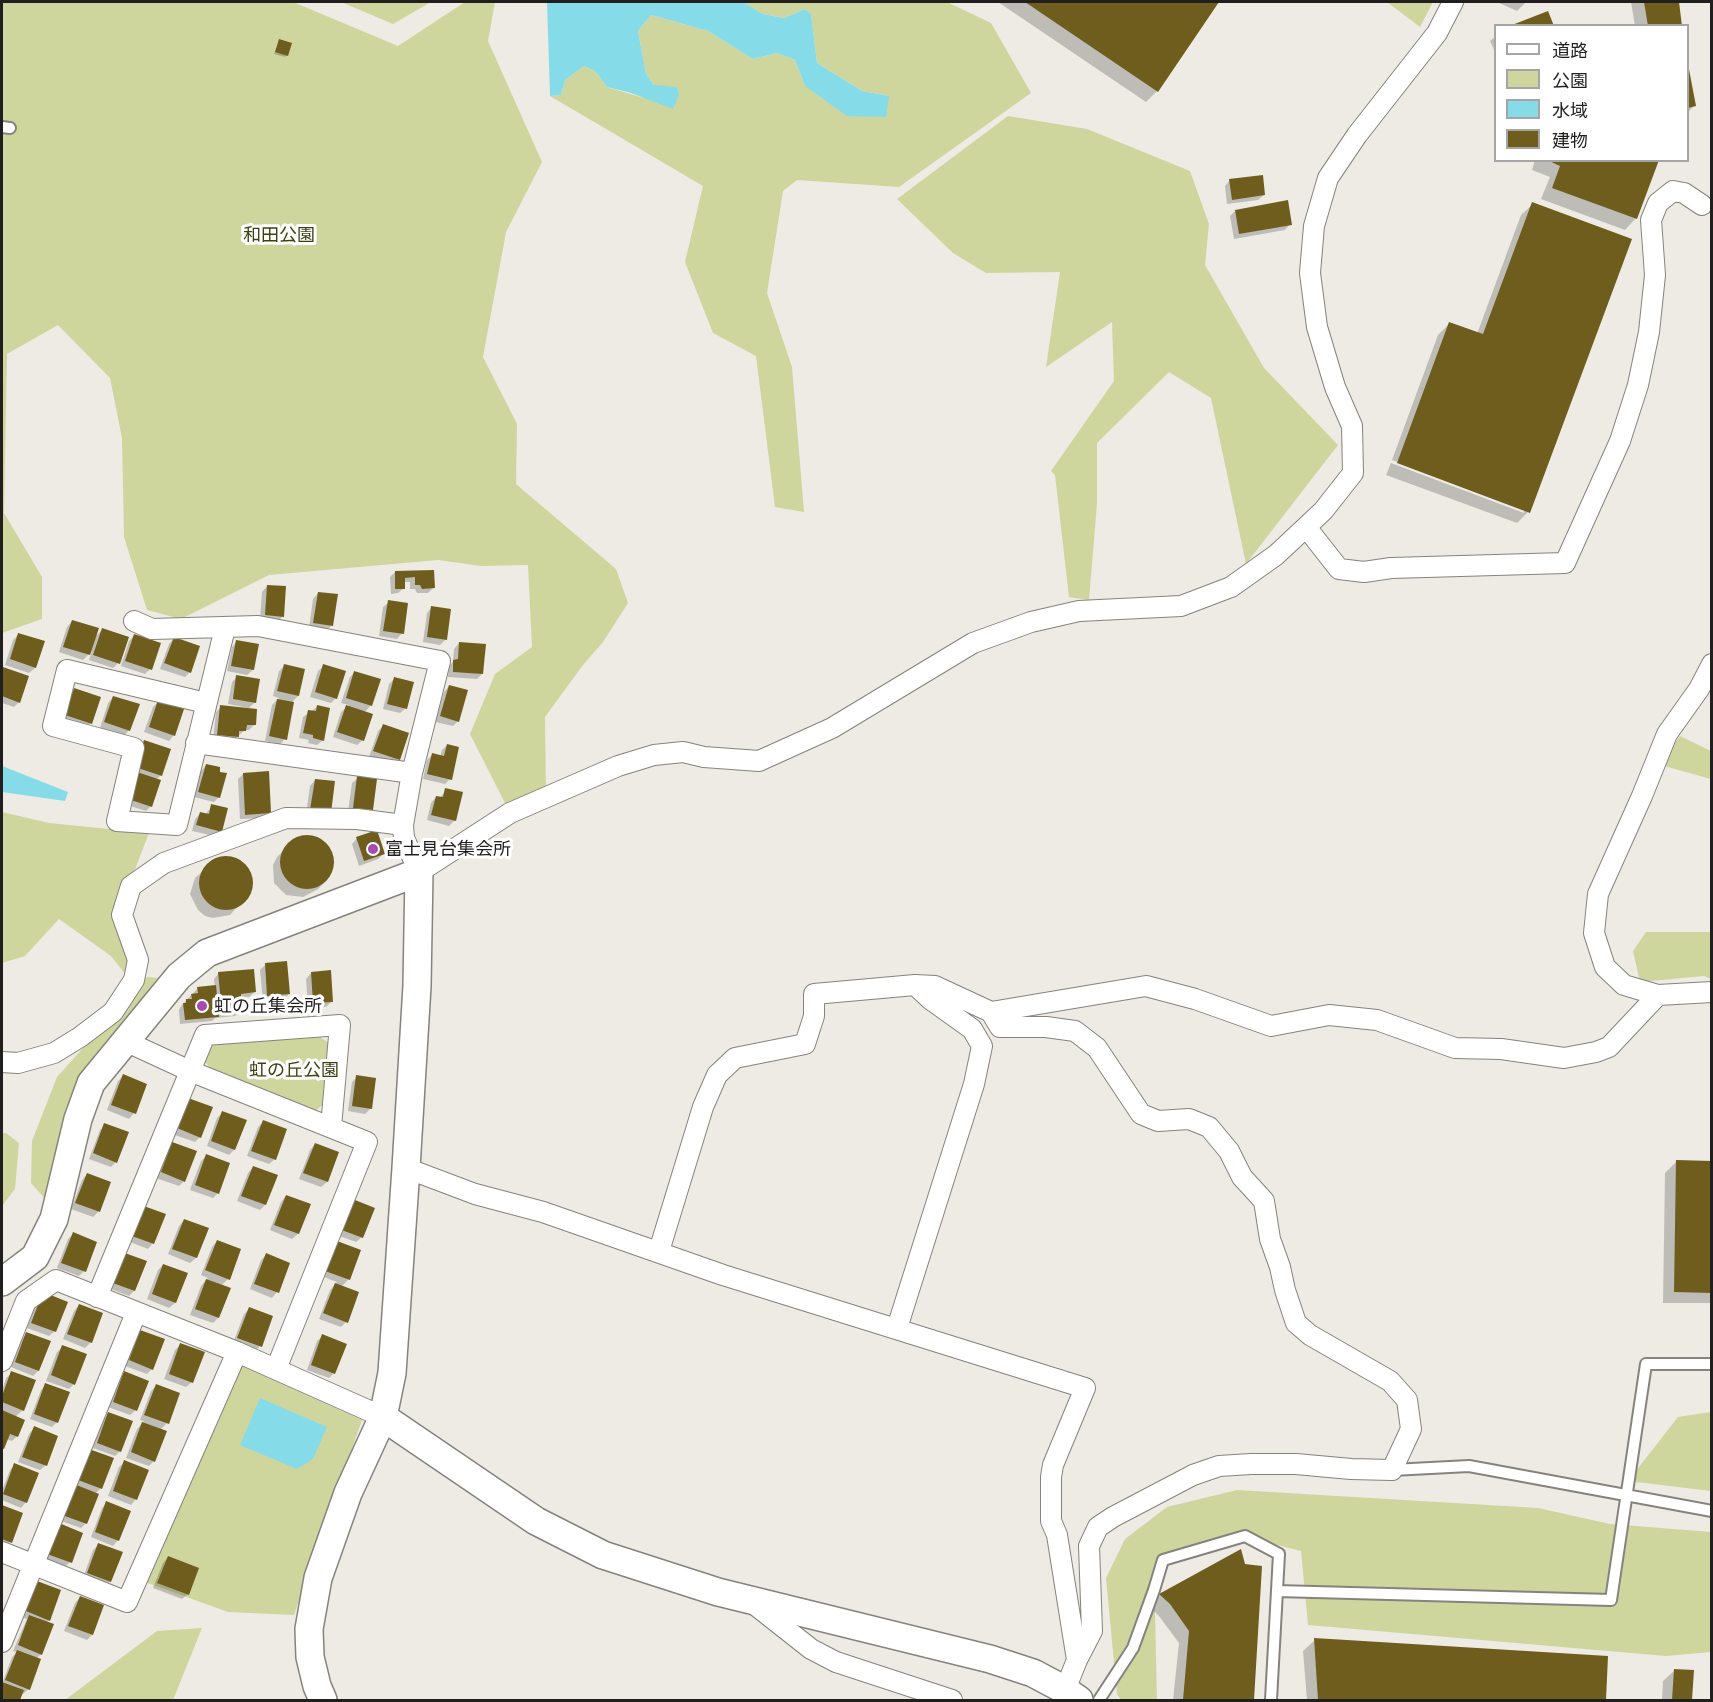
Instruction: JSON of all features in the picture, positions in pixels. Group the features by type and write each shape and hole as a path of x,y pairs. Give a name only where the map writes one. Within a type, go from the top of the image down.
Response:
{"street":[{"path":"2,1282 35,1257 54,1219 78,1119 91,1083 179,976 207,953 419,872 510,813 618,766 654,755 683,752 704,758 759,761 832,728 973,643 1031,622 1080,611 1181,606 1231,587 1276,555 1323,511 1353,473 1352,426 1335,387 1317,327 1310,273 1314,226 1329,178 1357,135 1437,33 1453,2"},
{"path":"1306,527 1339,569 1364,572 1391,568 1565,563 1620,441 1638,385 1655,275 1651,220 1658,203 1673,191 1684,193 1702,205"},
{"path":"135,621 152,629 258,626 440,662 412,773 404,825 404,838 419,872 417,986 392,1373 383,1417 348,1493 318,1578 309,1629 310,1657 323,1701"},
{"path":"206,703 67,670 53,726 134,748 117,821 177,825 225,628"},
{"path":"1712,664 1699,689 1667,734 1598,894 1594,933 1605,967 1624,985 1658,995 1712,992"},
{"path":"196,743 412,773"},
{"path":"2,1062 18,1063 54,1053 113,1012 134,981 138,960 122,915 131,886 164,863 210,848 286,818 357,819 404,825"},
{"path":"659,1251 703,1107 717,1075 735,1058 805,1044 814,1016 814,994 915,985 935,986 991,1012 1000,1027 1046,1027 1075,1031 1097,1048 1142,1114 1158,1121 1189,1119 1209,1127 1229,1151 1242,1177 1264,1201 1270,1239 1296,1323 1310,1335 1390,1381 1407,1400 1411,1429 1392,1470 1285,1464 1219,1466 1194,1475 1098,1527 1089,1546 1092,1631 1077,1660"},
{"path":"897,1328 974,1084 982,1046 972,1029 930,999 915,985"},
{"path":"991,1012 1146,986 1195,999 1271,1026 1329,1015 1377,1020 1455,1048 1501,1049 1564,1058 1609,1047 1658,995"},
{"path":"97,1297 205,1035 340,1024 331,1127"},
{"path":"124,1041 190,1071 368,1142 276,1369"},
{"path":"2,1361 26,1301 56,1280 237,1352 383,1417 536,1521 603,1555 673,1579 747,1599 990,1659 1034,1673 1072,1695 1077,1660 1057,1535 1051,1521 1050,1477 1085,1388 723,1275 543,1212 475,1194 406,1168"},
{"path":"2,1642 136,1313"},
{"path":"2,1552 127,1602 237,1352"},
{"path":"747,1599 812,1649 836,1662 952,1701"}],"lane":[{"path":"1277,1591 1611,1600 1646,1364 1712,1364"},
{"path":"1392,1470 1469,1466 1712,1511"},
{"path":"1099,1701 1133,1648 1163,1560 1245,1536 1279,1554 1271,1701"}],"green space":[{"name":"和田公園","path":"2,2 293,2 398,46 465,2 495,2 488,41 542,162 506,232 483,357 517,424 516,484 616,569 628,603 603,642 545,717 546,797 510,813 470,734 495,674 532,647 528,565 481,566 438,560 269,575 181,619 147,610 124,537 122,438 110,378 58,325 7,354 4,513 42,577 42,619 2,633"},
{"path":"341,2 431,2 393,24"},
{"path":"743,2 947,2 991,23 1031,93 899,187 797,180 783,191 767,293 792,367 804,512 775,507 756,356 713,333 685,262 703,186 550,96 561,95 565,80 584,66 595,71 607,87 644,98 654,85 646,74 638,31 651,15 708,31 753,59 777,53 795,60 805,86 889,96 862,91 817,63 811,15 805,9 784,18 763,14"},
{"path":"1387,2 1433,2 1420,27"},
{"path":"1008,116 1087,129 1190,171 1209,224 1205,265 1264,368 1338,445 1246,564 1211,398 1169,372 1097,443 1097,503 1089,600 1069,597 1055,475 1051,471 1114,381 1112,322 1046,367 1060,272 986,273 953,253 897,199"},
{"path":"1680,736 1711,751 1711,779 1657,764"},
{"path":"2,812 49,823 149,833 134,872 128,925 130,980 111,956 59,919 25,956 2,963"},
{"path":"1646,932 1711,932 1711,979 1704,976 1640,982 1633,951"},
{"path":"147,977 158,978 76,1086 48,1202 31,1183 32,1141 57,1077"},
{"name":"虹の丘公園","path":"318,1036 329,1043 325,1103 314,1112 212,1071 203,1059 213,1044"},
{"path":"2,1133 6,1133 19,1143 15,1189 2,1206"},
{"path":"238,1364 362,1420 294,1615 228,1612 145,1582"},
{"path":"1711,1412 1711,1491 1628,1481 1678,1417"},
{"path":"1237,1490 1538,1508 1610,1524 1711,1532 1711,1652 1666,1656 1308,1625 1301,1551 1254,1539 1154,1569 1157,1700 1121,1700 1117,1694 1106,1578 1125,1539 1167,1507"},
{"path":"202,1628 173,1700 65,1700 157,1631"}],"water":[{"path":"547,2 743,2 763,14 784,18 805,9 811,14 817,63 862,91 889,96 886,117 847,116 805,86 795,60 777,53 753,59 708,31 651,15 638,31 646,74 654,85 677,87 679,95 673,109 631,93 607,87 595,71 584,66 565,80 561,95 550,96"},
{"path":"2,766 68,792 65,801 2,792"},
{"path":"260,1398 327,1427 313,1459 297,1469 240,1445"}],"building":[{"path":"1025,2 1219,2 1158,92"},
{"path":"1644,2 1679,2 1682,24 1648,24"},
{"path":"1548,11 1553,24 1515,24"},
{"path":"279,39 292,43 288,56 275,52"},
{"path":"1689,69 1696,106 1689,108"},
{"path":"1551,162 1658,162 1637,219 1552,188 1560,166"},
{"path":"1263,175 1265,195 1232,200 1229,179"},
{"path":"1288,200 1292,225 1239,234 1235,210"},
{"path":"1532,202 1632,239 1530,513 1397,463 1449,322 1483,334"},
{"path":"434,570 435,588 422,589 420,585 415,585 415,577 405,578 405,589 395,589 395,571"},
{"path":"267,585 286,586 284,617 265,615"},
{"path":"318,592 338,594 333,626 313,623"},
{"path":"388,600 408,603 404,634 383,631"},
{"path":"431,606 451,609 447,640 427,637"},
{"path":"72,620 99,628 90,655 63,647"},
{"path":"102,628 129,637 120,664 93,655"},
{"path":"18,633 45,641 36,668 10,659"},
{"path":"134,634 161,643 152,670 125,661"},
{"path":"174,637 200,646 191,673 164,663"},
{"path":"236,640 259,644 254,670 231,666"},
{"path":"459,642 486,644 483,674 453,672 453,660 458,659"},
{"path":"284,664 305,669 299,696 277,691"},
{"path":"323,664 346,671 337,699 315,692"},
{"path":"3,667 29,676 20,703 2,696"},
{"path":"354,671 381,679 372,706 346,698"},
{"path":"236,675 260,679 256,703 233,699"},
{"path":"394,677 414,682 407,709 387,704"},
{"path":"449,685 468,690 459,722 440,716"},
{"path":"74,688 101,697 92,724 65,715"},
{"path":"113,696 140,704 130,731 104,722"},
{"path":"277,699 294,702 287,740 269,736"},
{"path":"158,700 184,709 175,736 149,727"},
{"path":"220,705 257,709 256,725 247,725 246,731 239,731 239,737 217,735"},
{"path":"317,705 330,708 324,741 303,733 308,710 316,711"},
{"path":"346,705 373,714 364,741 337,732"},
{"path":"383,724 409,733 400,760 373,751"},
{"path":"144,740 171,749 162,776 135,767"},
{"path":"447,744 459,747 452,780 427,774 432,753 444,756"},
{"path":"206,764 220,767 220,772 227,773 220,798 198,792"},
{"path":"134,771 161,780 152,807 125,798"},
{"path":"269,771 271,813 245,815 243,773"},
{"path":"357,776 377,779 373,810 353,808"},
{"path":"315,779 335,781 331,813 310,810"},
{"path":"445,788 463,792 456,821 431,815 436,796 443,797"},
{"path":"211,804 228,808 222,832 196,825 200,812 209,814"},
{"path":"377,830 385,854 364,861 356,837"},
{"path":"302,835 312,835 322,839 330,847 334,862 330,877 322,885 312,889 302,889 292,885 284,877 280,867 280,857 284,847 292,839"},
{"path":"221,856 231,856 241,860 249,868 253,883 249,898 241,906 231,910 221,910 211,906 203,898 199,888 199,878 203,868 211,860"},
{"path":"287,961 290,994 267,996 265,963"},
{"path":"254,969 256,992 241,994 241,1012 222,1013 218,972"},
{"path":"331,970 333,1002 313,1003 311,972"},
{"path":"216,985 219,1017 185,1020 183,1003 186,1003 186,999 192,999 191,994 198,993 197,987"},
{"path":"123,1074 147,1084 136,1114 111,1105"},
{"path":"356,1075 376,1078 372,1109 352,1106"},
{"path":"188,1098 213,1107 201,1138 177,1128"},
{"path":"222,1111 247,1120 235,1150 211,1141"},
{"path":"263,1120 287,1129 276,1160 251,1151"},
{"path":"104,1123 129,1132 117,1163 93,1153"},
{"path":"172,1142 197,1151 185,1182 161,1172"},
{"path":"315,1143 339,1152 328,1182 303,1173"},
{"path":"206,1154 230,1163 219,1194 195,1185"},
{"path":"1676,1160 1712,1161 1712,1293 1674,1292"},
{"path":"253,1166 278,1175 266,1205 241,1196"},
{"path":"87,1173 111,1182 100,1212 75,1203"},
{"path":"286,1195 311,1204 299,1234 274,1225"},
{"path":"350,1198 375,1208 363,1238 339,1229"},
{"path":"141,1205 166,1214 154,1244 129,1235"},
{"path":"184,1219 209,1228 197,1258 172,1249"},
{"path":"73,1232 97,1242 86,1272 61,1263"},
{"path":"217,1240 241,1249 230,1280 205,1270"},
{"path":"337,1241 361,1250 350,1280 325,1271"},
{"path":"122,1252 147,1261 135,1291 110,1282"},
{"path":"266,1253 290,1263 279,1293 254,1284"},
{"path":"163,1264 188,1273 176,1303 152,1294"},
{"path":"206,1279 231,1288 219,1318 195,1309"},
{"path":"335,1283 359,1292 348,1323 323,1313"},
{"path":"43,1292 68,1302 56,1332 31,1323"},
{"path":"79,1304 103,1313 92,1343 67,1334"},
{"path":"249,1307 273,1316 262,1347 237,1338"},
{"path":"140,1330 165,1339 153,1370 129,1360"},
{"path":"26,1332 51,1341 39,1371 15,1362"},
{"path":"322,1334 347,1344 335,1374 311,1365"},
{"path":"180,1343 205,1352 193,1383 169,1374"},
{"path":"62,1345 87,1354 75,1385 51,1375"},
{"path":"11,1371 36,1380 24,1411 2,1402"},
{"path":"124,1371 149,1381 137,1411 113,1402"},
{"path":"45,1383 70,1392 58,1423 34,1414"},
{"path":"156,1384 180,1393 169,1424 144,1415"},
{"path":"2,1410 25,1420 18,1437 10,1434 4,1449 2,1448"},
{"path":"108,1412 133,1421 121,1452 97,1443"},
{"path":"142,1422 167,1431 155,1462 131,1452"},
{"path":"34,1426 58,1436 47,1466 22,1457"},
{"path":"89,1449 114,1458 102,1489 78,1480"},
{"path":"124,1460 149,1470 137,1500 113,1491"},
{"path":"14,1463 39,1473 27,1503 3,1494"},
{"path":"74,1484 99,1494 87,1524 62,1515"},
{"path":"106,1501 131,1511 119,1541 95,1532"},
{"path":"2,1505 23,1513 12,1543 2,1539"},
{"path":"59,1523 83,1533 72,1563 47,1554"},
{"path":"98,1543 123,1552 111,1582 87,1573"},
{"path":"1241,1549 1245,1564 1262,1566 1254,1700 1183,1700 1189,1631 1170,1604 1159,1594"},
{"path":"168,1556 199,1568 189,1595 157,1583"},
{"path":"37,1581 61,1590 50,1621 26,1611"},
{"path":"80,1596 104,1605 93,1635 68,1626"},
{"path":"29,1615 54,1624 42,1655 18,1645"},
{"path":"1314,1638 1608,1656 1606,1700 1318,1700"},
{"path":"17,1650 41,1659 30,1690 5,1680"},
{"path":"1674,1669 1694,1670 1692,1700 1672,1700"},
{"path":"2,1682 24,1690 20,1700 2,1700"}],"place":[{"name":"富士見台集会所","path":"373,849"},
{"name":"虹の丘集会所","path":"202,1006"}]}
